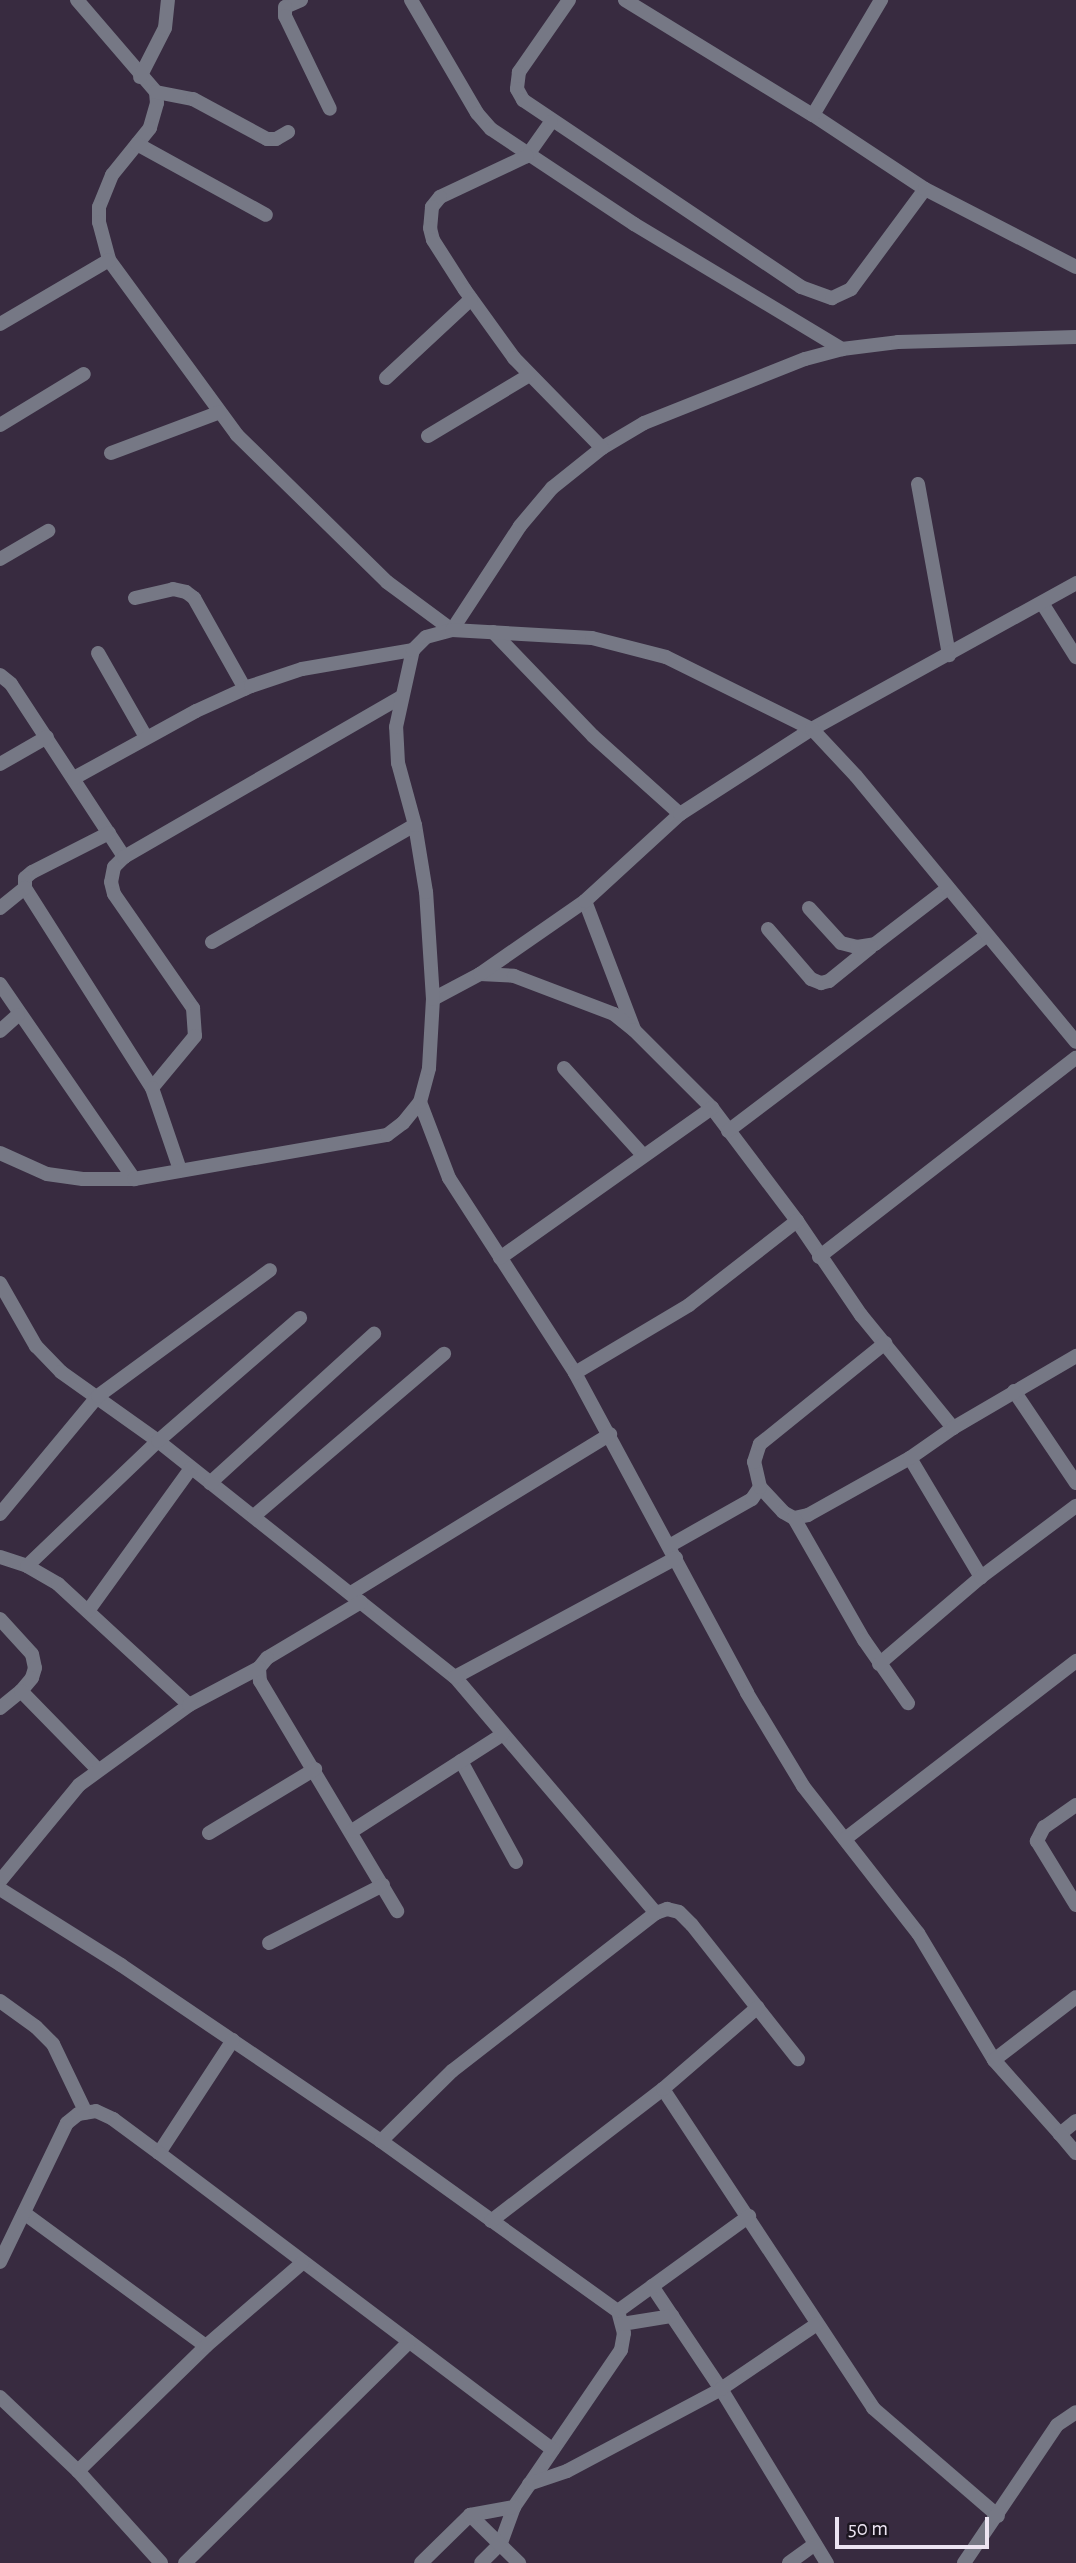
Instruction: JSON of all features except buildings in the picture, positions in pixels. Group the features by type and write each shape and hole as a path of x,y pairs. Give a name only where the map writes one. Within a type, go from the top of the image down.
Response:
{"street":[{"path":"77,0 156,92 193,99 267,139 282,137 288,132"},
{"path":"141,77 165,28 168,0"},
{"path":"301,0 285,7 285,16 330,109"},
{"path":"411,0 477,113 491,129 842,349"},
{"path":"569,0 516,80 523,100 547,127 801,287 832,298 851,289 925,189"},
{"path":"625,0 813,115 925,189 1076,267"},
{"path":"813,115 881,0"},
{"path":"156,92 155,115 150,128 113,175 99,207 99,222 109,260 220,412 265,464 387,582 452,630"},
{"path":"547,127 530,152 440,197 432,207 430,228 433,240 471,299 528,376 602,448"},
{"path":"137,144 266,215"},
{"path":"0,324 109,260"},
{"path":"386,378 471,299"},
{"path":"452,630 520,526 552,488 602,448 644,423 805,359 842,349 898,342 1076,337"},
{"path":"0,425 84,374"},
{"path":"428,436 528,376"},
{"path":"111,453 220,412"},
{"path":"918,484 949,655"},
{"path":"0,559 48,531"},
{"path":"433,999 480,974 585,901 680,814 812,729 1076,583"},
{"path":"135,598 173,589 186,592 194,598 245,689"},
{"path":"1042,603 1076,657"},
{"path":"0,1153 47,1174 83,1180 134,1178 387,1135 403,1124 420,1102 433,1038 433,999 426,892 415,825 398,763 396,727 413,650 426,637 452,630 592,638 666,657 812,729 856,776 1076,1042"},
{"path":"493,632 593,736 680,814"},
{"path":"74,778 146,737 245,689 302,669 413,650"},
{"path":"98,653 146,737"},
{"path":"0,675 11,684 124,857"},
{"path":"152,1088 191,1045 196,1024 193,1008 114,894 111,882 114,867 124,857 401,697"},
{"path":"0,764 47,737"},
{"path":"212,942 415,825"},
{"path":"109,833 32,872 25,878 25,888 152,1088 180,1170"},
{"path":"0,908 25,888"},
{"path":"768,929 811,979 821,983 830,981 948,888"},
{"path":"585,901 634,1030"},
{"path":"809,908 841,943 857,947 875,944"},
{"path":"728,1131 986,936"},
{"path":"480,974 514,976 614,1014 634,1030 712,1108 797,1220 820,1257 953,1427"},
{"path":"0,984 18,1015 134,1178"},
{"path":"0,1031 18,1015"},
{"path":"820,1257 1076,1058"},
{"path":"565,1068 643,1156"},
{"path":"420,1102 449,1178 575,1373 747,1693 803,1786 918,1933 994,2060 1076,2153"},
{"path":"500,1258 712,1108"},
{"path":"575,1373 689,1305 797,1220"},
{"path":"0,1514 98,1396 270,1270"},
{"path":"0,1283 36,1346 75,1384 98,1396 158,1441 455,1677 656,1913"},
{"path":"27,1566 158,1441 300,1318"},
{"path":"210,1483 374,1334"},
{"path":"885,1343 760,1444 754,1462 760,1488 783,1512 794,1518 879,1664 908,1703"},
{"path":"254,1516 444,1354"},
{"path":"794,1518 808,1515 910,1458 953,1427 1076,1356"},
{"path":"1014,1391 1076,1483"},
{"path":"0,1881 59,1806 98,1770 189,1705 259,1668 267,1658 356,1598 610,1434"},
{"path":"910,1458 981,1577"},
{"path":"88,1611 191,1468"},
{"path":"455,1677 673,1551 752,1499 760,1488"},
{"path":"879,1664 981,1577 1076,1506"},
{"path":"0,1557 27,1566 58,1584 189,1705"},
{"path":"0,1619 32,1654 35,1668 33,1678 0,1708"},
{"path":"845,1839 1076,1661"},
{"path":"259,1668 260,1681 352,1830 397,1911"},
{"path":"21,1691 98,1770"},
{"path":"352,1830 503,1734"},
{"path":"461,1761 516,1862"},
{"path":"209,1833 315,1769"},
{"path":"1076,1805 1044,1827 1037,1841 1076,1905"},
{"path":"269,1943 383,1885"},
{"path":"0,1889 233,2040 381,2141 620,2318 624,2333 621,2350 514,2507 502,2543 481,2563"},
{"path":"381,2141 452,2071 656,1913 667,1909 679,1912 798,2059"},
{"path":"994,2060 1076,1997"},
{"path":"0,2001 36,2027 53,2044 86,2113"},
{"path":"492,2221 663,2090 758,2007"},
{"path":"159,2153 233,2040"},
{"path":"663,2090 749,2216 873,2408 998,2516"},
{"path":"0,2262 68,2123 78,2114 96,2111 113,2119 159,2153 553,2450"},
{"path":"1060,2134 1076,2121"},
{"path":"24,2213 205,2346"},
{"path":"620,2318 652,2286 749,2216"},
{"path":"78,2471 205,2346 302,2263"},
{"path":"652,2286 721,2389 827,2563"},
{"path":"620,2318 672,2316"},
{"path":"529,2484 567,2471 721,2389 817,2324"},
{"path":"185,2563 409,2342"},
{"path":"0,2397 78,2471 161,2563"},
{"path":"964,2563 1057,2425 1076,2412"},
{"path":"421,2563 470,2515 514,2507"},
{"path":"470,2515 502,2543 519,2563"},
{"path":"789,2563 815,2544"}]}
